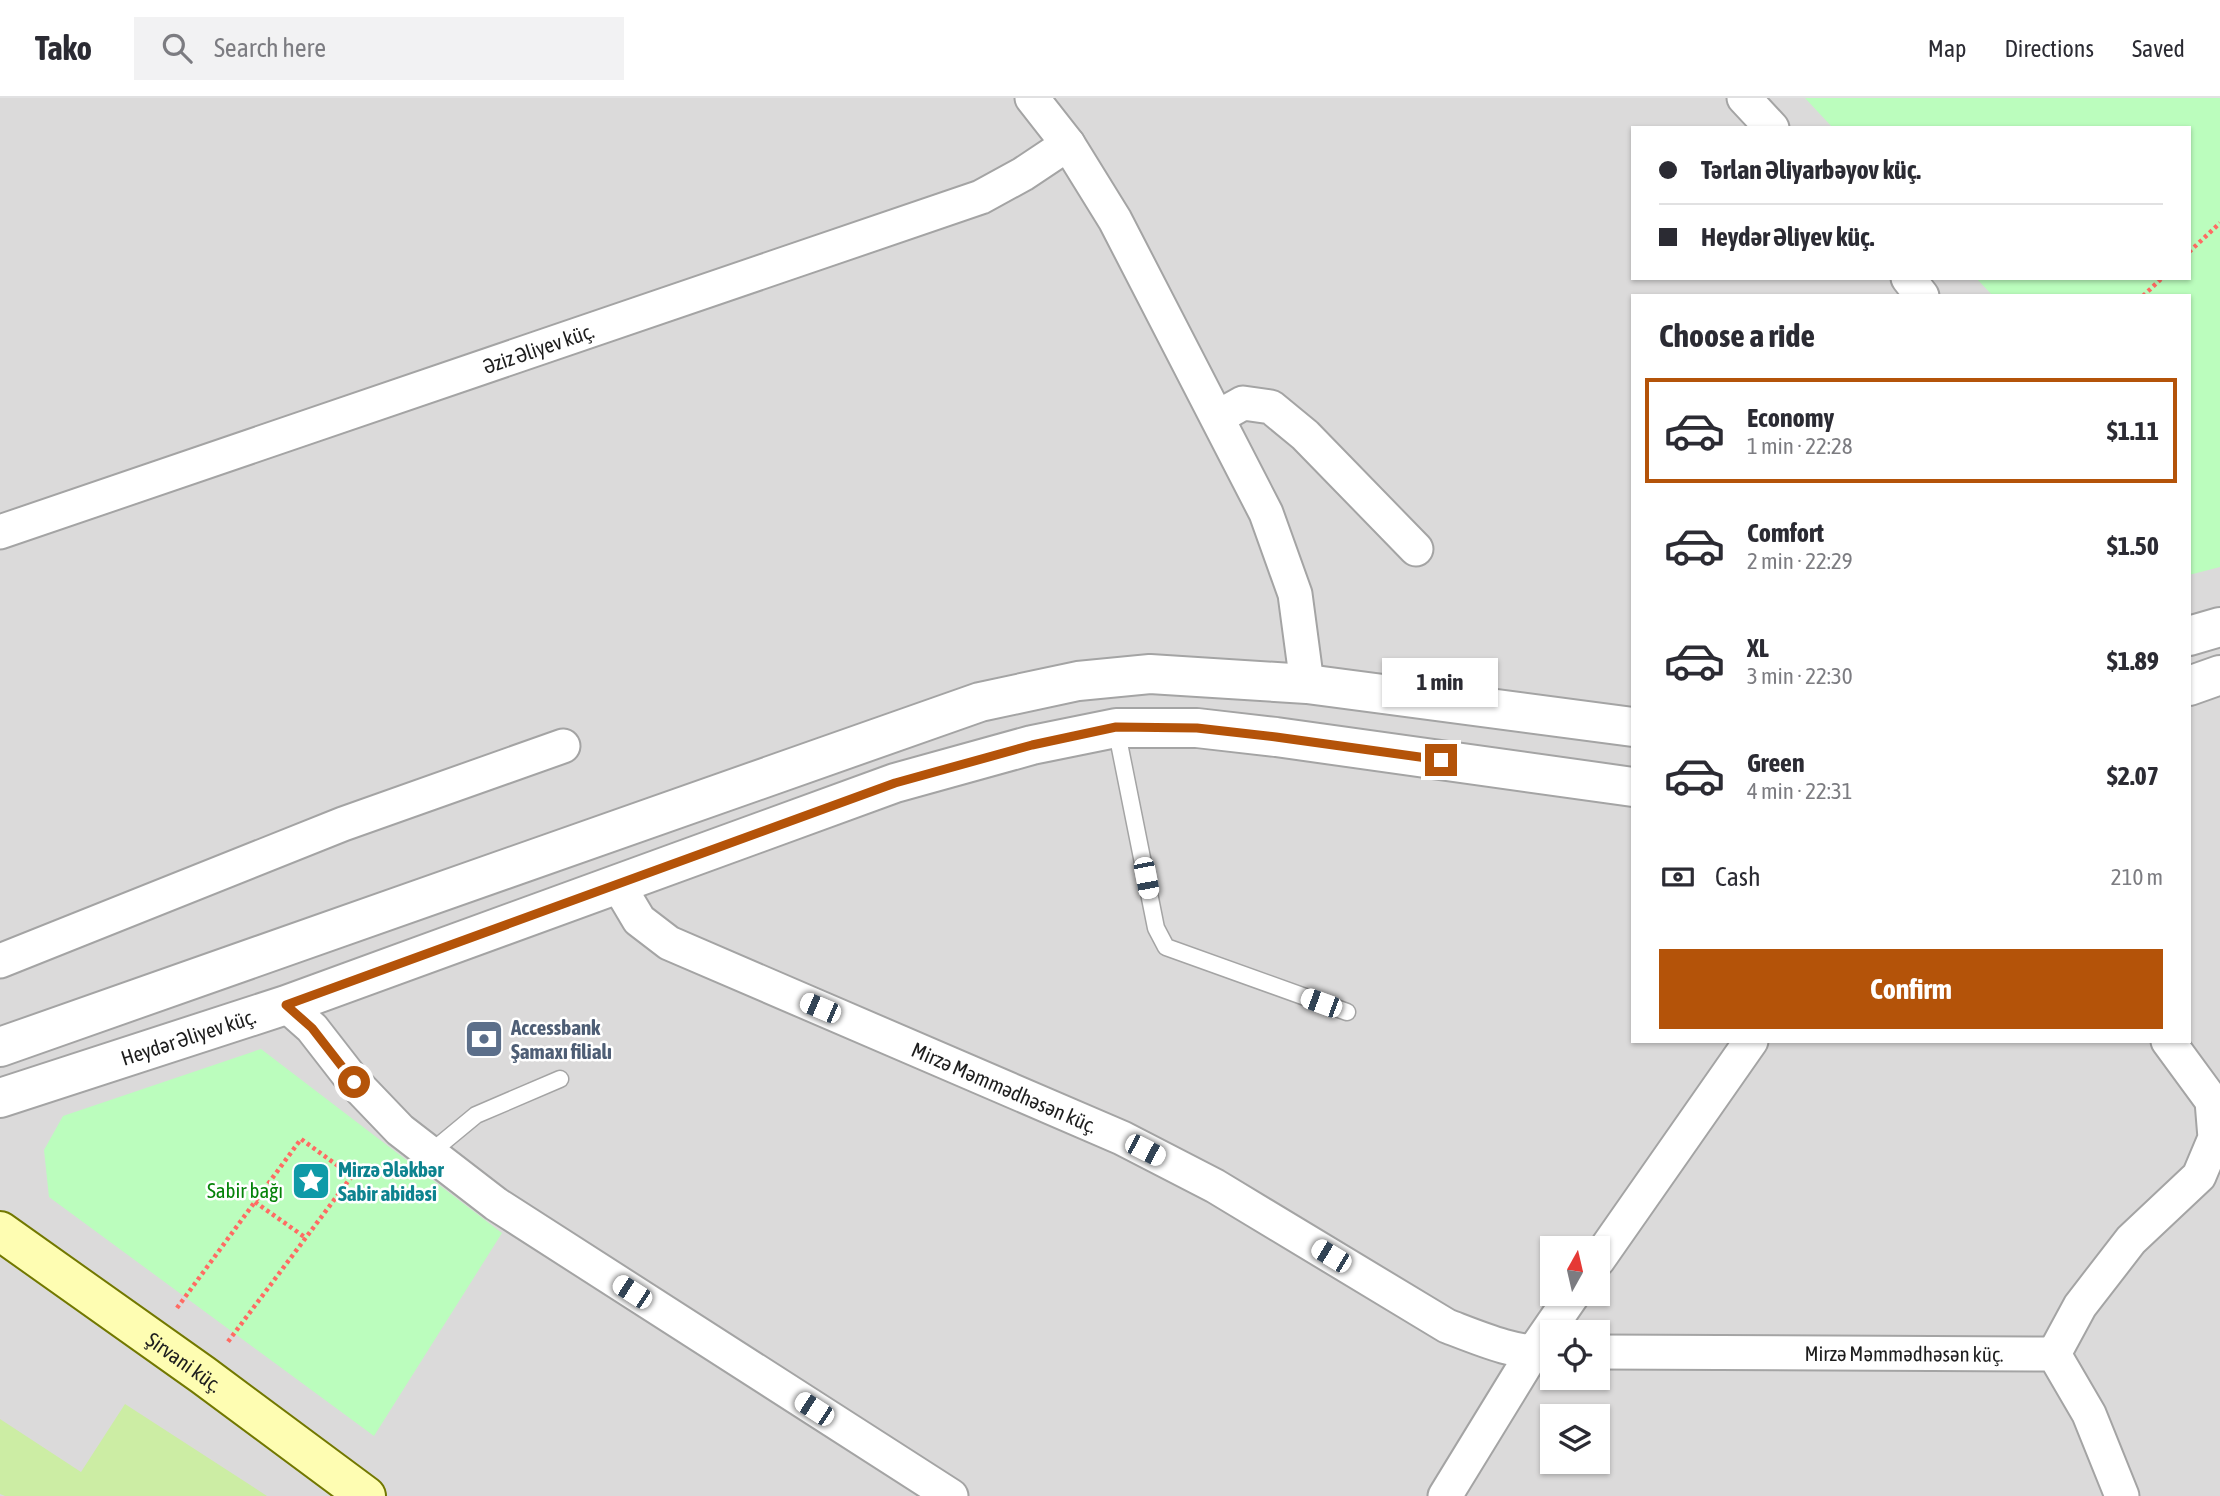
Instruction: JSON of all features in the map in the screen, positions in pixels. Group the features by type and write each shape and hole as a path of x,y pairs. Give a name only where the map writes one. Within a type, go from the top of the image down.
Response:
{"main road":[{"name":"Şirvani küç.","path":"0,1231 203,1374 366,1496"}],"street":[{"path":"1032,98 1068,144 1115,220 1266,513 1295,594 1307,684"},
{"path":"1744,98 1770,126"},
{"name":"Əziz Əliyev küç.","path":"0,532 981,197 1023,174 1068,144"},
{"path":"1910,280 1920,294"},
{"path":"1218,417 1243,403 1270,407 1305,435 1416,549"},
{"path":"2191,635 2220,626"},
{"path":"0,1047 980,702 1078,681 1150,674 1307,684 1631,727"},
{"path":"2191,685 2220,676"},
{"name":"Heydər Əliyev küç.","path":"0,1098 286,1005 895,783 1032,745 1116,727 1197,728 1276,737 1631,787"},
{"path":"0,961 343,824 563,746"},
{"name":"Mirzə Məmmədhəsən küç.","path":"617,883 639,920 669,943 1122,1138 1215,1186 1447,1326 1484,1340 1540,1353"},
{"path":"286,1005 312,1028 354,1082 400,1130 496,1205 951,1496"},
{"path":"1610,1243 1750,1043"},
{"path":"2122,1496 2089,1414 2054,1354 2080,1306 2131,1240 2199,1176 2216,1138 2212,1101 2169,1043"},
{"name":"Mirzə Məmmədhəsən küç.","path":"1610,1352 2054,1354"},
{"path":"1446,1496 1540,1356"}],"lane":[{"path":"1116,727 1156,928 1166,947 1347,1012"},
{"path":"430,1153 476,1115 560,1079"}],"path":[{"path":"2191,250 2220,223"},
{"path":"2145,294 2160,280"},
{"path":"152,1338 301,1139 352,1177 203,1374"},
{"path":"255,1202 306,1238"}],"shaded area":[{"path":"0,98 2220,98 2220,1496 0,1496"}],"green space":[{"path":"1805,98 2220,98 2220,567 2191,574 2191,294 1991,294 1978,280 2191,280 2191,126 1831,126"},
{"name":"Sabir bağı","path":"261,1049 502,1233 374,1436 49,1197 44,1150 63,1116"},
{"path":"125,1404 267,1496 0,1494 0,1419 81,1472"}],"place":[{"name":"Accessbank Şamaxı filialı","path":"484,1039"},
{"name":"Mirzə Ələkbər Sabir abidəsi","path":"311,1181"}],"route":[{"path":"354,1082 312,1028 286,1005 895,783 1032,745 1116,727 1197,728 1441,760"}]}
